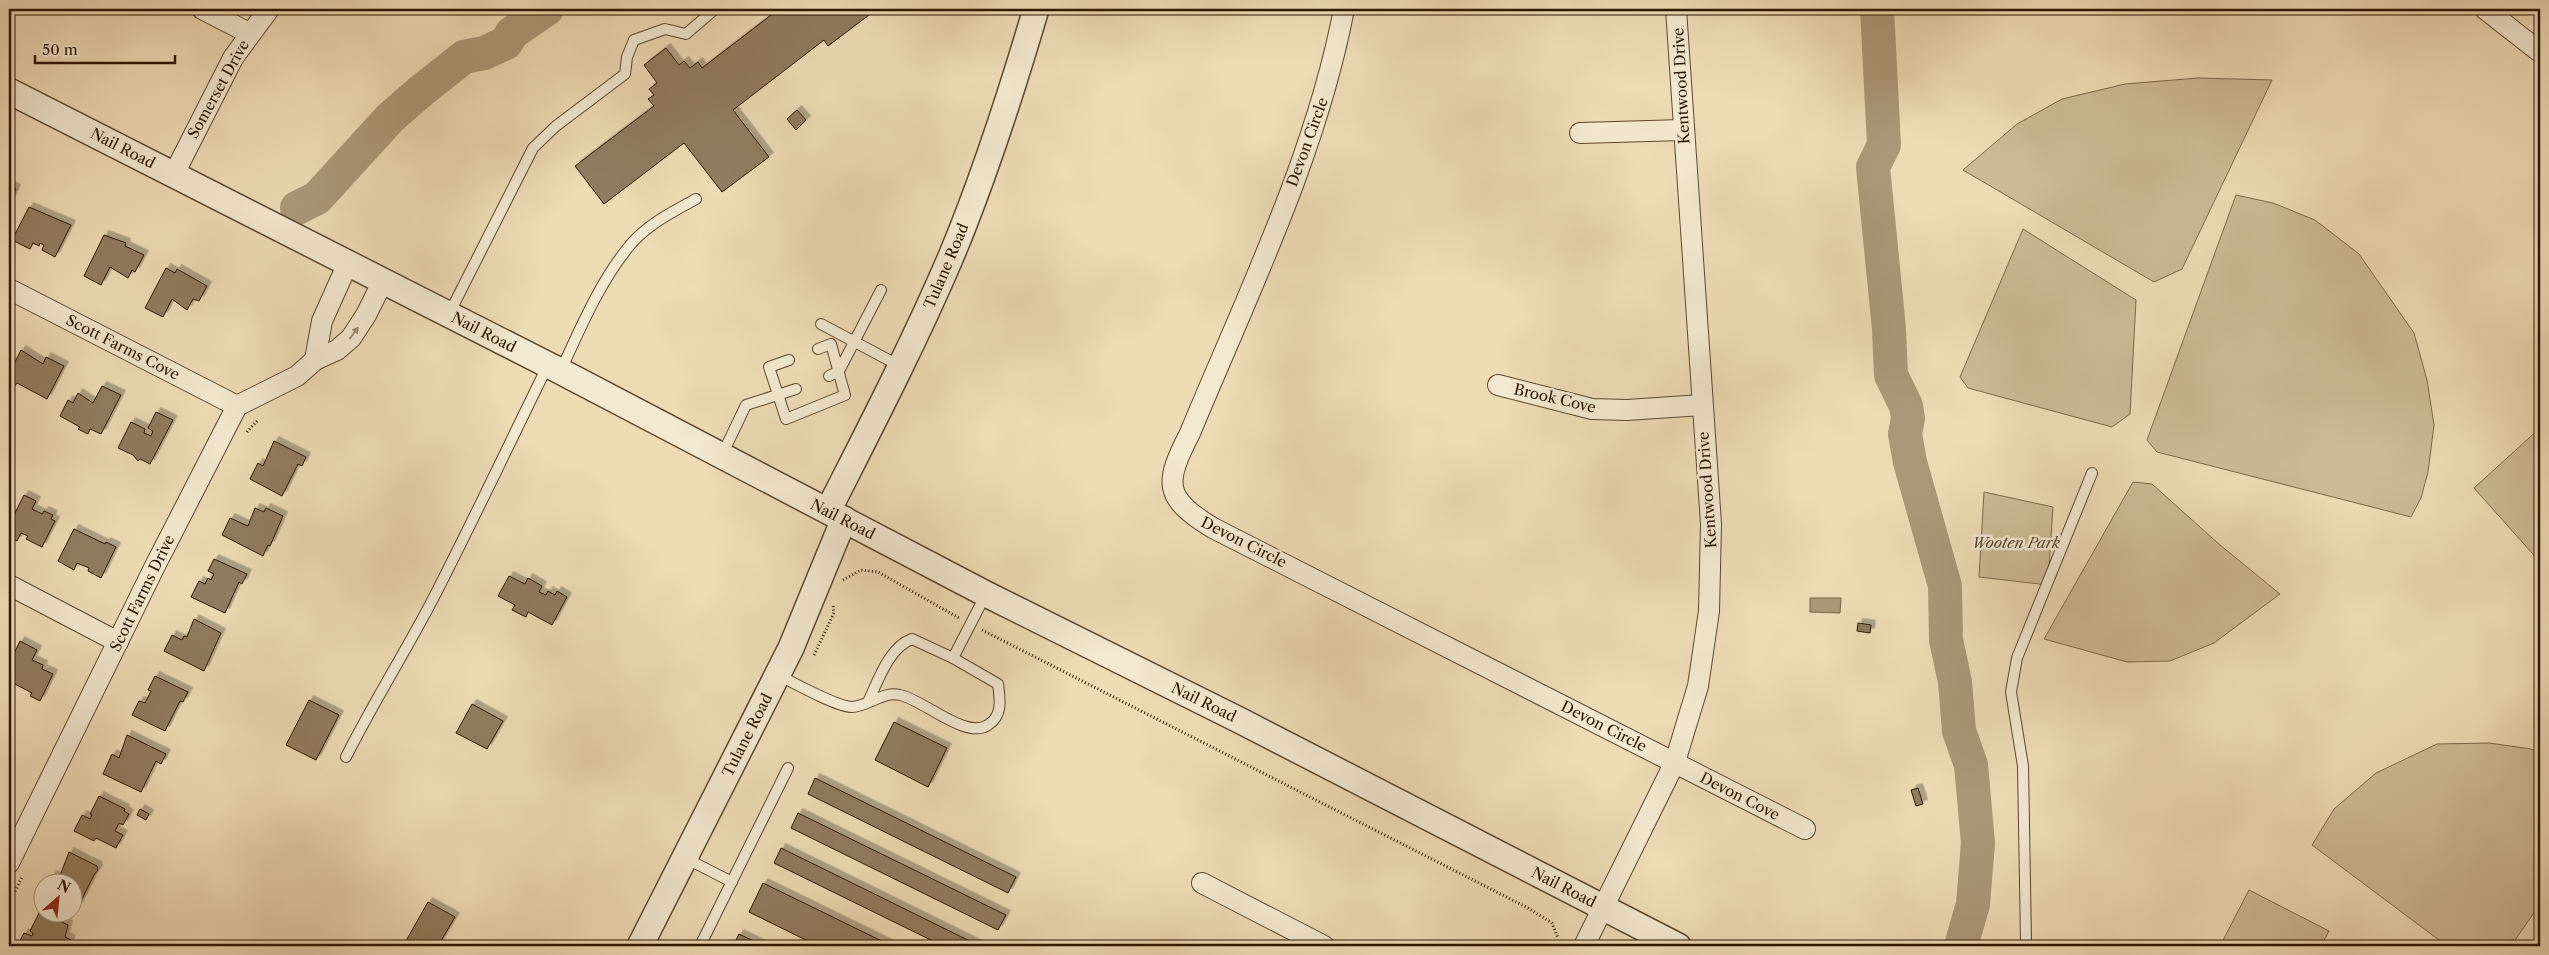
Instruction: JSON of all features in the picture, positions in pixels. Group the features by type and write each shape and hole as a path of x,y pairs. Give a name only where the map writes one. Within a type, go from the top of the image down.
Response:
{"street":[{"path":"202,9 249,33"},
{"name":"Somerset Drive","path":"174,174 221,78 249,33 269,9"},
{"name":"Tulane Road","path":"640,946 685,858 788,680 836,515 900,367 950,259 985,168 1014,84 1036,9"},
{"name":"Devon Circle","path":"1344,9 1336,51 1312,136 1197,415 1174,466 1172,477 1174,494 1186,509 1213,528 1675,762"},
{"name":"Kentwood Drive","path":"1584,946 1675,762 1698,686 1709,611 1711,524 1676,9"},
{"path":"2485,9 2540,52"},
{"name":"Nail Road","path":"9,91 554,368 986,594 1231,716 1678,946"},
{"path":"1580,133 1683,130"},
{"path":"315,360 322,321 348,263"},
{"path":"237,406 297,376 315,360 337,350 351,338 366,315 383,281"},
{"name":"Scott Farms Cove","path":"9,289 237,406"},
{"name":"Brook Cove","path":"1498,385 1592,410 1627,410 1702,405"},
{"name":"Scott Farms Drive","path":"9,863 237,406"},
{"path":"9,585 118,642"},
{"name":"Devon Cove","path":"1675,762 1805,829"},
{"path":"1202,883 1324,946"}],"lane":[{"path":"449,314 533,148 556,126 625,74 627,57 634,40 665,29 686,34 715,9"},
{"path":"346,758 374,701 401,659 435,596 554,368 600,290 632,243 660,219 696,199"},
{"path":"829,376 839,371 880,290"},
{"path":"821,324 900,367"},
{"path":"789,360 768,367 786,420 845,395 831,344 818,349"},
{"path":"722,455 746,405 796,389"},
{"path":"2029,946 2026,942 2023,766 2011,692 2017,658 2092,473"},
{"path":"953,658 986,594"},
{"path":"788,680 826,698 852,707 868,702 882,696 900,695 966,728 984,728 996,720 1001,703 998,684 953,658 912,639 902,643 890,659 868,702"},
{"path":"700,946 788,768"},
{"path":"685,858 732,882"}],"path":[{"path":"840,584 845,578 861,570 878,572 971,624 1534,912 1552,923 1558,938"},
{"path":"788,680 834,613 833,602"}],"green space":[{"path":"2198,78 2272,80 2182,269 2154,282 1963,170 2017,124 2062,99 2125,84"},
{"path":"2236,195 2273,203 2315,220 2359,254 2414,333 2427,380 2434,425 2428,472 2421,498 2411,517 2157,452 2147,440"},
{"path":"2023,229 2136,300 2130,414 2112,427 1968,388 1960,377"},
{"path":"2540,428 2540,562 2474,488"},
{"path":"2133,482 2152,484 2220,545 2280,594 2214,643 2170,661 2127,662 2044,639"},
{"name":"Wooten Park","path":"1984,492 2053,507 2048,585 1979,577"},
{"path":"2489,743 2531,749 2540,753 2540,904 2511,946 2447,946 2312,845 2334,809 2376,773 2437,744"},
{"path":"2249,890 2329,931 2321,946 2220,946"}],"shaded area":[{"path":"1810,598 1841,598 1840,613 1810,612"}],"building":[{"path":"779,9 864,9 869,15 828,46 824,40 733,110 769,157 722,192 684,143 604,204 575,166 654,106 648,99 654,95 649,89 657,83 644,65 666,48 679,65 684,61 690,68 698,62 702,68"},
{"path":"797,110 806,120 796,130 787,119"},
{"path":"9,185 16,189 9,205"},
{"path":"29,207 71,225 55,257 42,250 44,245 40,243 39,246 33,243 30,249 12,240"},
{"path":"104,235 126,243 125,246 144,255 135,272 132,270 128,278 110,267 101,285 84,276"},
{"path":"166,268 175,273 177,269 207,286 199,301 193,299 187,310 172,299 163,317 145,308"},
{"path":"21,350 43,364 46,357 64,366 47,399 17,383 14,387 9,384 9,374"},
{"path":"102,386 121,395 101,434 90,429 88,434 78,429 80,427 60,416 68,400 73,403 78,393 93,403"},
{"path":"156,412 173,420 150,464 140,459 138,461 133,455 118,448 131,422 145,429 144,433 151,436 153,431 148,428"},
{"path":"274,441 306,457 302,466 298,464 282,496 250,479 258,463 263,466"},
{"path":"24,495 36,501 32,509 42,514 44,511 53,515 51,519 55,521 42,547 26,539 28,536 21,533 17,541 9,537 9,513 14,515"},
{"path":"255,508 264,512 266,508 283,516 270,546 268,545 263,556 222,535 230,518 248,526"},
{"path":"74,529 105,544 106,542 116,547 101,578 88,571 89,568 77,563 74,570 58,561"},
{"path":"214,559 247,574 242,584 239,582 225,613 191,597 199,581 205,584 208,578 211,580 214,574 208,571"},
{"path":"509,576 525,584 528,578 542,586 539,592 546,595 548,591 555,595 557,591 567,597 552,625 528,612 526,617 512,610 515,605 498,596"},
{"path":"194,619 221,633 204,671 164,651 172,635 182,640 184,636 187,637"},
{"path":"1858,623 1871,625 1870,633 1857,631"},
{"path":"20,641 37,650 32,660 43,665 42,669 53,674 40,701 30,696 32,693 15,684 14,687 9,684 9,664"},
{"path":"155,676 188,692 183,702 180,701 165,731 132,715 139,701 145,703 151,691 148,690"},
{"path":"309,700 339,715 316,760 286,745"},
{"path":"472,704 503,721 487,749 456,733"},
{"path":"894,722 947,748 928,787 875,760"},
{"path":"127,735 166,754 161,764 156,761 141,792 103,774 112,754 119,758"},
{"path":"815,778 1016,877 1008,893 808,794"},
{"path":"1918,788 1923,804 1916,806 1911,790"},
{"path":"99,796 125,809 124,811 129,814 123,825 119,823 115,831 123,835 116,848 96,838 94,841 74,831 82,815 90,819 92,815 90,814"},
{"path":"140,809 149,814 146,820 137,815"},
{"path":"798,813 1006,915 998,930 791,828"},
{"path":"781,848 980,946 943,946 774,863"},
{"path":"69,852 97,866 98,870 82,899 82,872 61,872"},
{"path":"763,883 892,946 818,946 749,912"},
{"path":"428,902 455,917 438,946 403,946"},
{"path":"34,922 62,922 68,925 65,937 71,940 68,946 17,946 24,933 32,936 33,933 30,931"},
{"path":"739,934 764,946 733,946"}],"waterway":[{"path":"297,208 317,198 390,118 421,91 464,57 484,53 506,43 512,33 547,9"},
{"path":"1877,9 1884,145 1873,167 1889,329 1891,375 1906,406 1908,418 1905,434 1910,462 1945,586 1946,640 1955,682 1959,731 1971,765 1978,843 1973,904 1961,946"}]}
